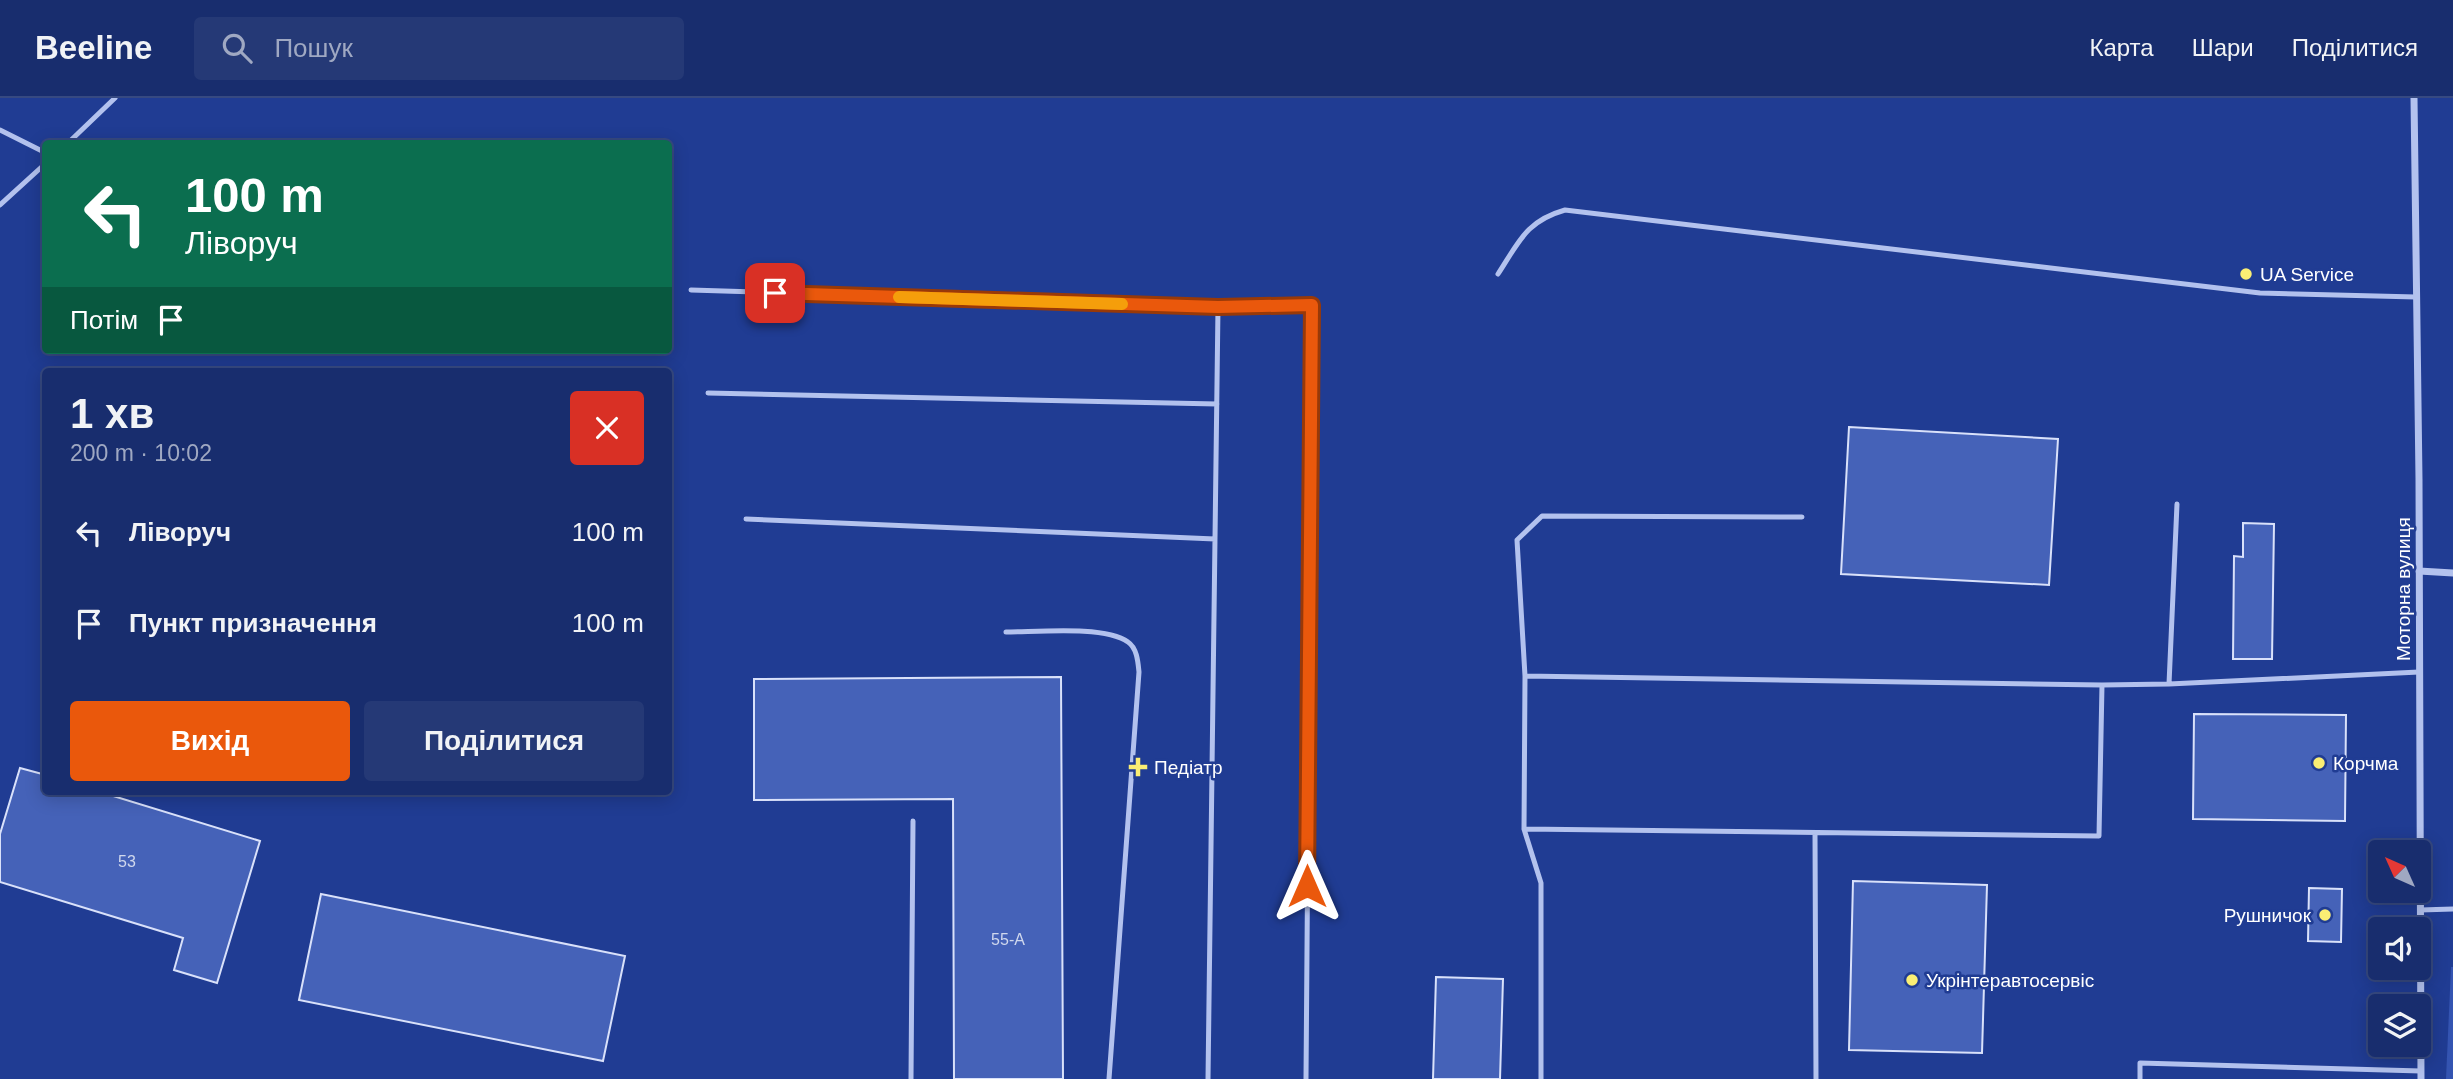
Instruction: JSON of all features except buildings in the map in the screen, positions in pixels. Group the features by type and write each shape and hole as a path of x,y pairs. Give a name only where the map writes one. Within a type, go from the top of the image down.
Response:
{"street":[{"name":"Моторна вулиця","path":"2414,98 2421,1075"},
{"path":"2419,570 2453,573"}],"lane":[{"path":"70,140 115,98"},
{"path":"0,130 42,151"},
{"path":"0,205 42,167"},
{"path":"1498,274 1519,240 1533,224 1547,215 1565,210 2260,293 2416,297"},
{"path":"691,290 1218,307 1312,305 1306,1079"},
{"path":"1208,1079 1218,307"},
{"path":"708,393 1217,404"},
{"path":"2169,684 2177,503"},
{"path":"1541,1079 1541,883 1524,830 1525,676 1517,540 1542,516 1802,517"},
{"path":"746,519 1215,540"},
{"path":"1006,632 1098,632 1115,635 1130,643 1137,657 1139,672 1109,1079"},
{"path":"1525,676 2102,685 2419,671"},
{"path":"1524,830 2099,836 2102,685"},
{"path":"911,1079 913,821"},
{"path":"1815,833 1816,1079"},
{"path":"2420,910 2453,909"},
{"path":"2140,1079 2140,1063 2421,1075"}],"shaded area":[{"path":"2451,967 2453,1079 2446,1079"}],"slow traffic":[{"path":"899,297 1122,304"}],"place":[{"name":"UA Service","path":"2246,274"},
{"name":"Корчма","path":"2319,763"},
{"name":"Педіатр","path":"1138,767"},
{"name":"Рушничок","path":"2325,915"},
{"name":"Укрінтеравтосервіс","path":"1912,980"}],"route":[{"path":"775,293 1218,307 1312,305 1307,886"}]}
